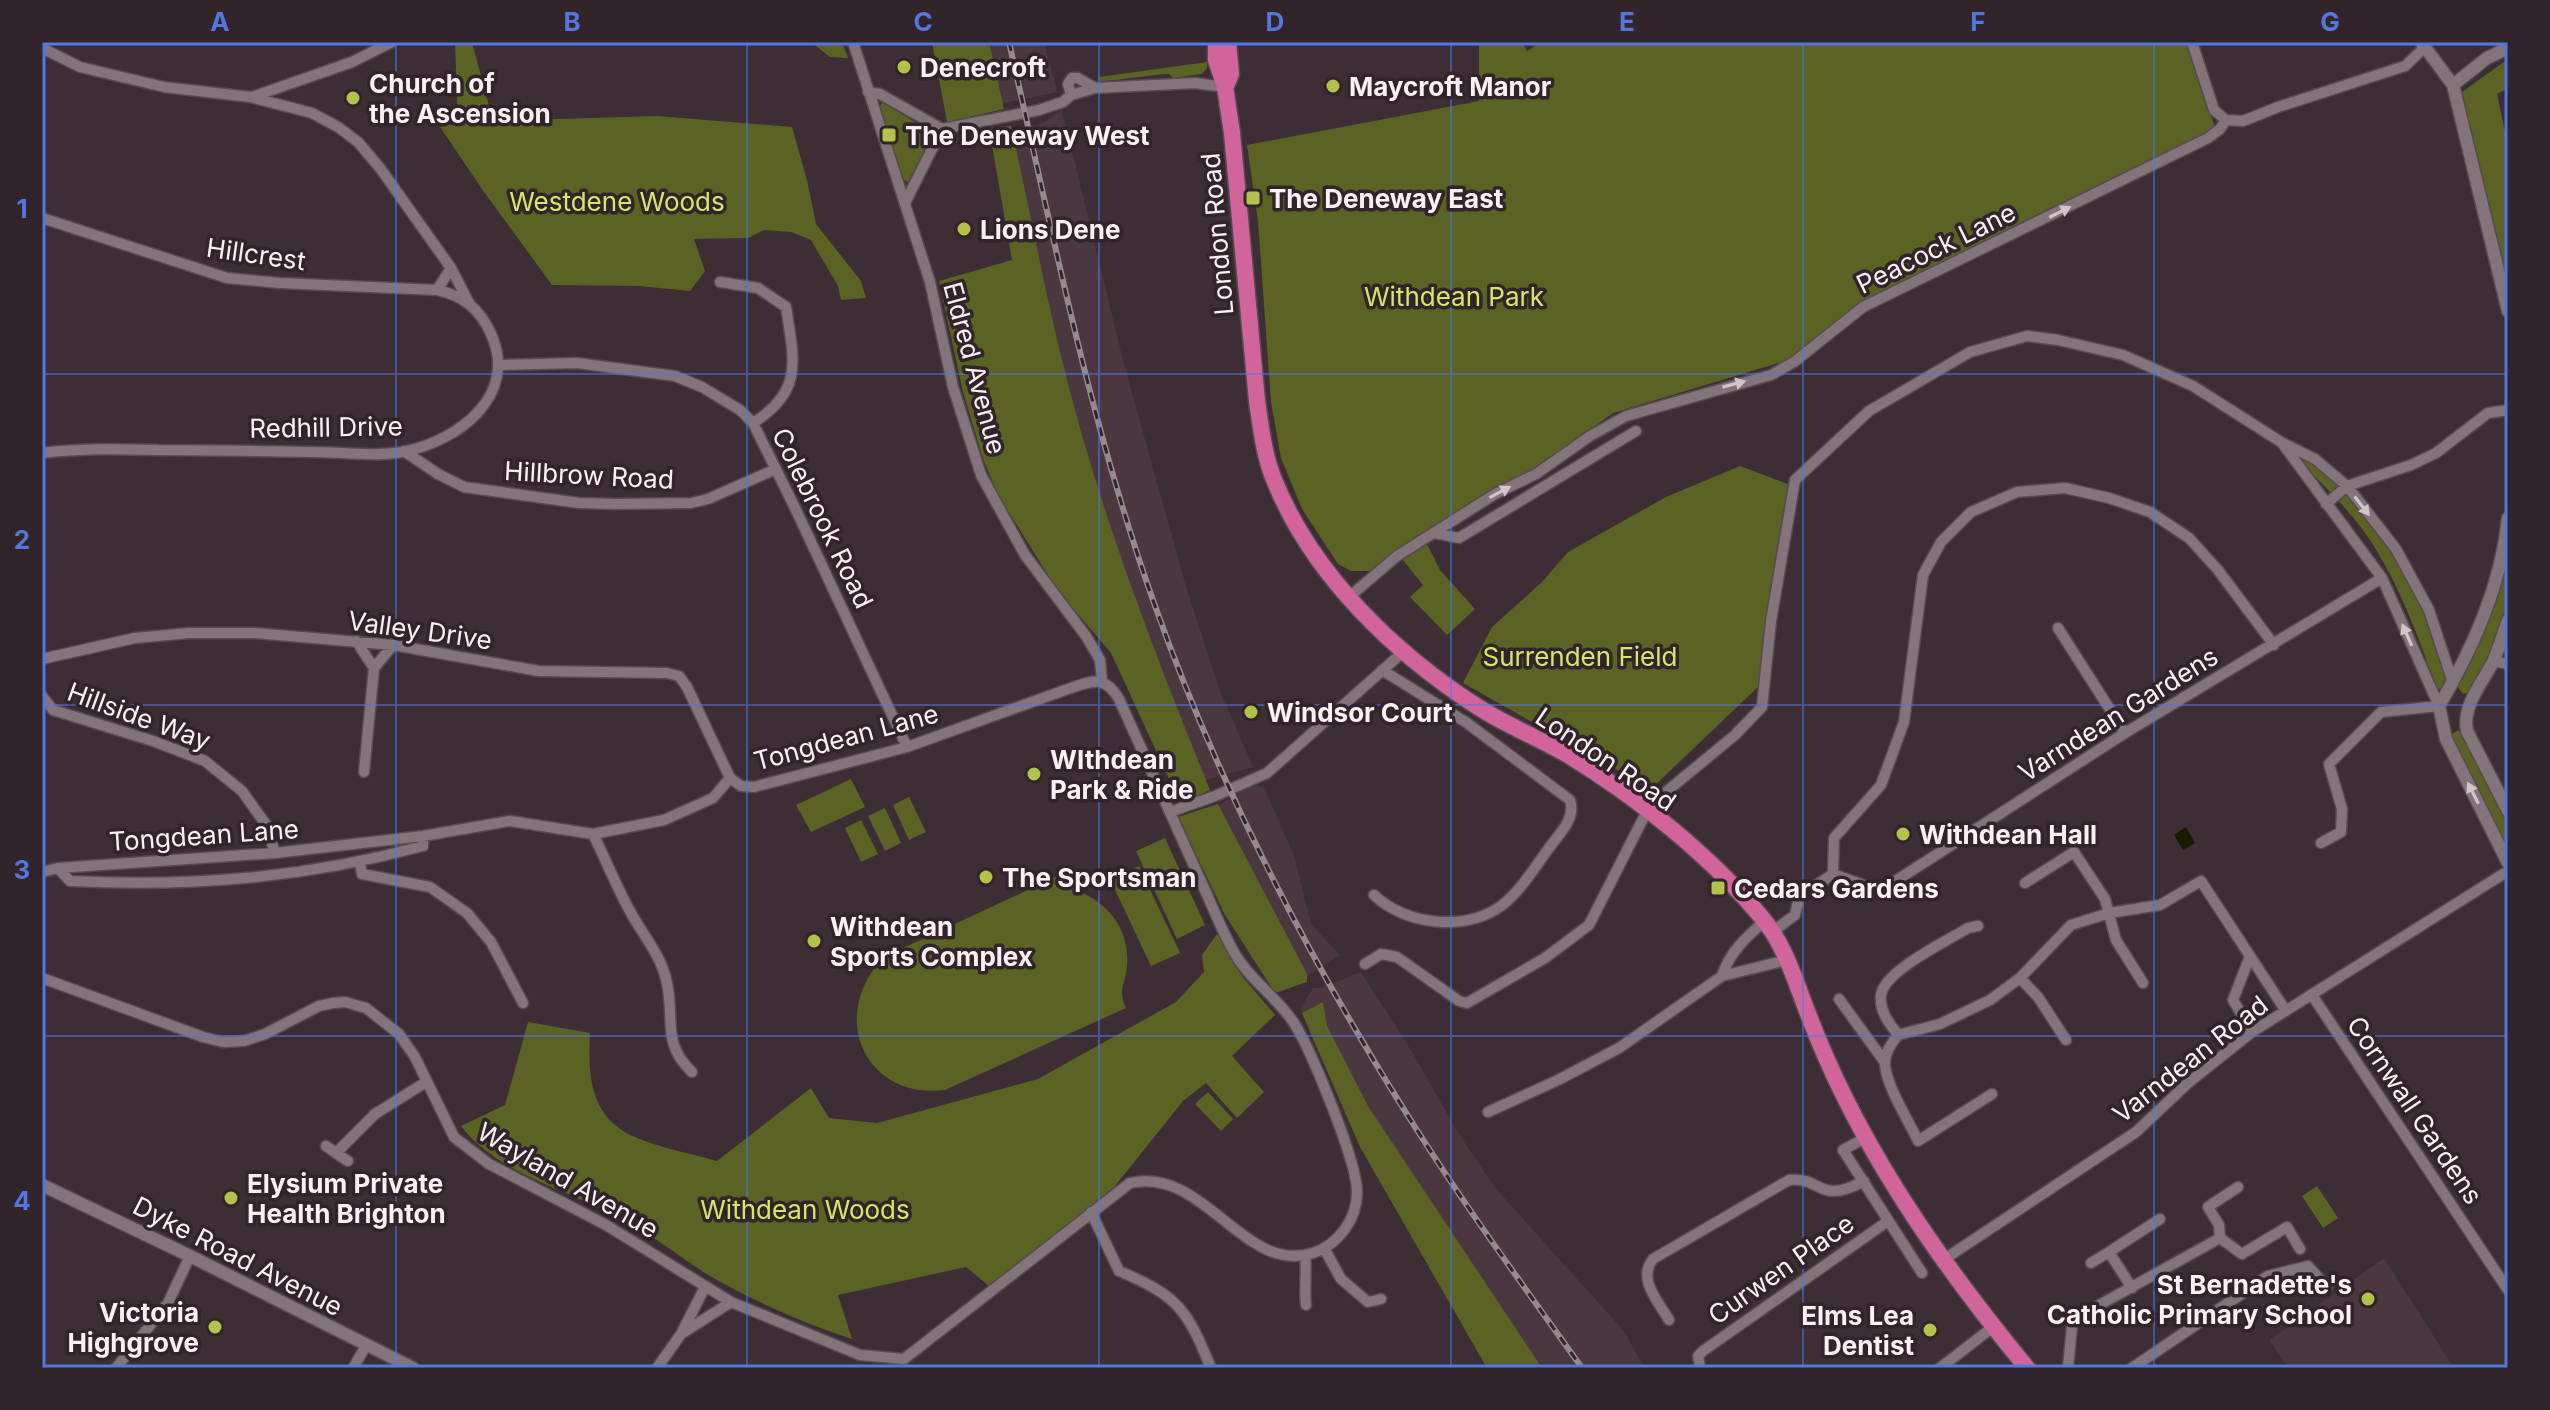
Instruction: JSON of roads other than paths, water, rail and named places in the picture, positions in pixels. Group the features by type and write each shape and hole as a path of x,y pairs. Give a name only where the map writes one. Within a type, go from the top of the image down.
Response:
{"highway":[{"name":"London Road","path":"1216,42 1218,68 1225,87 1264,446 1273,479 1308,545 1349,597 1403,652 1478,707 1568,756 1647,811 1726,878 1768,927 1787,960 1824,1054 1865,1138 1943,1260 2027,1368"},
{"name":"London Road","path":"1225,87 1231,74 1228,42"}],"street":[{"path":"250,97 352,62 392,42"},
{"name":"Eldred Avenue","path":"853,42 930,282 953,387 981,475 1025,555 1086,636 1100,660 1102,681"},
{"path":"2192,42 2214,110 2226,120"},
{"path":"2423,44 2453,85 2508,311"},
{"name":"Peacock Lane","path":"1349,597 1397,556 1495,494 1536,474 1590,436 1626,416 1771,375 1794,362 1863,307 2208,138 2226,120 2243,121 2405,66 2423,44"},
{"path":"42,48 80,67 164,87 250,97 312,113 338,127 358,142 380,168 451,268 469,303 483,317 493,338 498,365"},
{"path":"2453,85 2487,58 2508,48"},
{"path":"1195,83 1211,76 1218,68"},
{"path":"1071,95 1068,84 1072,78 1095,88"},
{"path":"868,92 880,94 942,129 1039,110 1095,88 1195,83 1225,87"},
{"path":"289,107 284,93 291,84"},
{"path":"906,201 942,129"},
{"name":"Hillcrest","path":"42,218 227,278 437,290 469,303"},
{"path":"437,290 451,268"},
{"path":"720,282 758,288 786,307 792,360 791,382 781,402 753,423"},
{"path":"1365,964 1381,954 1397,957 1459,1001 1471,1001 1545,958 1589,925 1647,811 1735,735 1762,707 1771,621 1795,480 1869,411 1970,352 2027,336 2123,355 2193,386 2281,442 2315,459 2347,486 2396,549 2429,610 2455,696 2470,706"},
{"name":"Colebrook Road","path":"498,365 577,363 675,376 725,399 753,423 907,747"},
{"name":"Redhill Drive","path":"42,453 123,449 404,451 457,431 477,416 496,381 498,365"},
{"path":"2326,504 2347,486 2411,465 2436,453 2488,413 2508,410"},
{"name":"Peacock Lane","path":"1434,533 1459,538 1636,431"},
{"path":"2281,442 2382,578 2439,706 2446,739 2508,863"},
{"name":"Hillbrow Road","path":"404,451 464,487 579,503 691,503 708,499 776,469"},
{"path":"1722,976 1726,962 1751,932 1795,915 1799,897 1833,874 1834,838 1881,785 1904,722 1923,575 1941,542 1971,512 2017,492 2065,488 2150,512 2189,538 2218,570 2274,645"},
{"path":"2439,706 2470,651 2492,593 2508,518"},
{"name":"Varndean Gardens","path":"1833,874 1880,891 2125,733 2382,578"},
{"path":"2508,620 2465,722 2508,811"},
{"path":"2058,628 2125,733"},
{"name":"Valley Drive","path":"42,659 135,638 189,633 255,633 393,645 539,671 667,673 679,676 687,687 730,778"},
{"path":"356,641 374,668"},
{"path":"364,772 374,668 393,645"},
{"path":"1168,809 1215,796 1267,773 1403,652"},
{"path":"2493,661 2508,664"},
{"path":"1374,895 1386,906 1417,919 1457,922 1499,908 1511,897 1570,819 1573,809 1570,800 1508,751 1382,670"},
{"path":"1102,681 1112,687 1119,699 1236,956 1294,1023 1337,1121 1356,1174 1357,1197 1352,1217 1324,1248 1305,1255 1306,1305"},
{"name":"Tongdean Lane","path":"42,872 58,868 275,853 423,836 510,821 593,834 664,820 713,798 730,778 741,786 754,787 907,747 1068,689 1102,681"},
{"name":"Hillside Way","path":"42,696 53,710 153,741 205,761 242,791 267,826 275,853"},
{"path":"2321,843 2341,832 2342,809 2329,764 2381,712 2439,706"},
{"path":"2441,722 2465,722"},
{"path":"593,834 631,914 660,960 667,981 670,1037 679,1060 692,1072"},
{"path":"58,868 70,881 141,885 273,877 360,863 423,846 423,836"},
{"path":"2025,883 2074,852 2105,899 2116,940 2143,983"},
{"path":"360,863 362,874 430,887 467,913 491,942 523,1003"},
{"name":"Varndean Road","path":"1943,1260 2136,1132 2188,1083 2252,1032 2508,871"},
{"path":"1884,1061 1898,1035 1961,1016 2020,978 2071,925 2109,913 2160,905 2201,881 2286,1011"},
{"path":"1898,1035 1881,1007 1880,996 1888,980 1968,928 1978,926"},
{"path":"2250,956 2233,1000 2252,1032"},
{"path":"1488,1112 1619,1048 1722,976 1787,960"},
{"name":"Wayland Avenue","path":"42,978 223,1042 244,1041 265,1034 319,1006 345,1002 366,1008 399,1034 415,1057 454,1137 489,1164 606,1225 731,1302 860,1355 904,1359 1130,1183 1156,1179 1179,1187 1269,1252 1305,1255"},
{"path":"2020,978 2038,997 2066,1040"},
{"name":"Cornwall Gardens","path":"2312,995 2508,1290"},
{"path":"1839,999 1884,1061 1887,1075 1918,1141 1992,1094"},
{"path":"336,1153 375,1114 426,1082"},
{"path":"1865,1138 1843,1150 1888,1221"},
{"path":"326,1146 348,1161"},
{"path":"1669,1320 1647,1280 1647,1270 1653,1259 1789,1180 1802,1180 1832,1192 1846,1190 1864,1181"},
{"name":"Dyke Road Avenue","path":"42,1185 413,1368"},
{"path":"2238,1187 2208,1207 2219,1225 2220,1238 2242,1254 2287,1227 2300,1249"},
{"path":"1091,1212 1119,1271 1152,1285 1179,1306 1196,1333 1211,1368"},
{"path":"2091,1263 2160,1219"},
{"name":"Curwen Place","path":"1700,1367 1698,1356 1703,1351 1888,1221 1922,1273"},
{"path":"2068,1368 2072,1326 2083,1314 2220,1238"},
{"path":"1324,1248 1341,1279 1368,1302 1381,1299"},
{"path":"2109,1252 2132,1288"},
{"path":"116,1368 168,1303 190,1256"},
{"path":"2132,1368 2268,1276 2308,1266 2327,1287"},
{"path":"657,1368 681,1334 705,1287"},
{"path":"681,1334 731,1302"},
{"path":"1940,1368 1993,1327"},
{"path":"353,1368 366,1346"}],"railway":[{"path":"1009,42 1073,324 1110,465 1154,603 1207,739 1303,937 1376,1065 1455,1188 1582,1368"}],"place":[{"name":"Denecroft","path":"904,67"},
{"name":"Maycroft Manor","path":"1333,86"},
{"name":"Church of the Ascension","path":"353,98"},
{"name":"The Deneway West","path":"889,135"},
{"name":"The Deneway East","path":"1253,198"},
{"name":"Lions Dene","path":"964,229"},
{"name":"Windsor Court","path":"1251,712"},
{"name":"WIthdean Park & Ride","path":"1034,774"},
{"name":"Withdean Hall","path":"1903,834"},
{"name":"The Sportsman","path":"986,877"},
{"name":"Cedars Gardens","path":"1718,888"},
{"name":"Withdean Sports Complex","path":"814,941"},
{"name":"Elysium Private Health Brighton","path":"231,1198"},
{"name":"St Bernadette's Catholic Primary School","path":"2368,1299"},
{"name":"Victoria Highgrove","path":"215,1327"},
{"name":"Elms Lea Dentist","path":"1930,1330"}],"park label":[{"name":"Westdene Woods","path":"617,201"},
{"name":"Withdean Park","path":"1454,296"},
{"name":"Surrenden Field","path":"1580,656"},
{"name":"Withdean Woods","path":"805,1209"}]}
